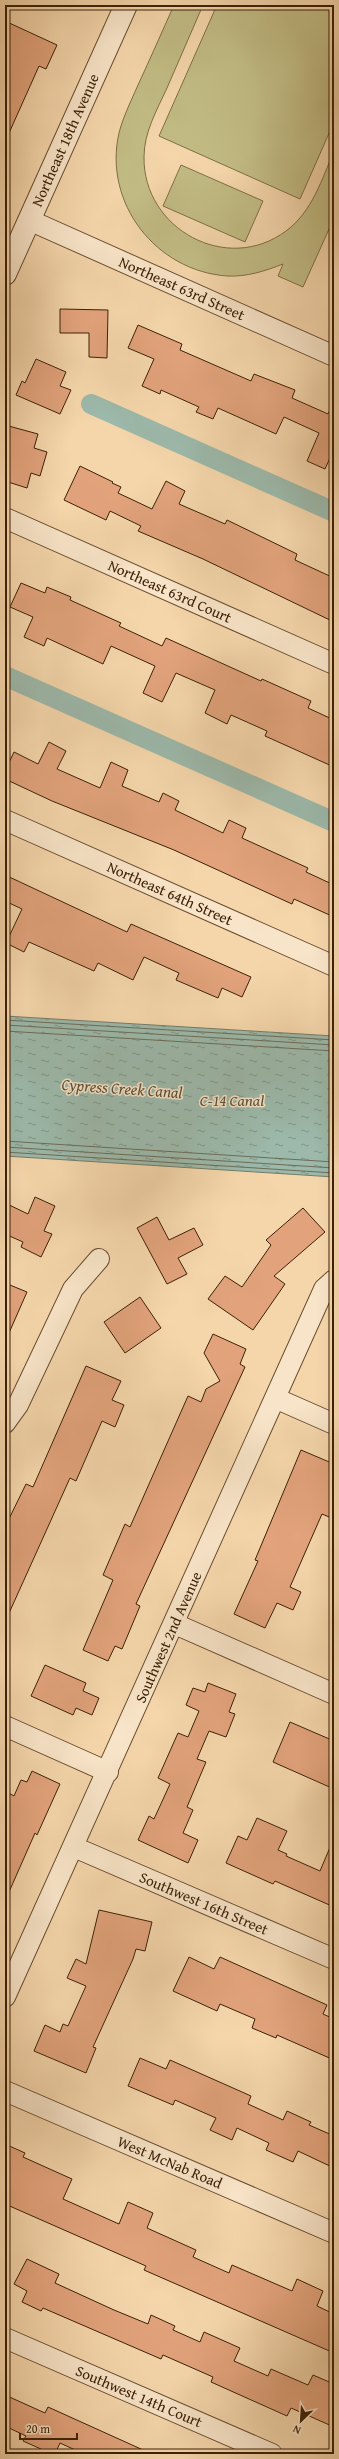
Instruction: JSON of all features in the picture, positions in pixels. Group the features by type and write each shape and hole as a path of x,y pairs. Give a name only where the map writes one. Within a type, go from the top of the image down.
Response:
{"street":[{"name":"Northeast 18th Avenue","path":"5,274 126,5"},
{"name":"Northeast 63rd Street","path":"29,220 334,356"},
{"name":"Northeast 63rd Court","path":"5,518 334,664"},
{"name":"Northeast 64th Street","path":"5,820 334,966"},
{"path":"5,1423 18,1405 73,1289 100,1259"},
{"name":"Southwest 2nd Avenue","path":"5,1997 175,1624 274,1398 324,1289 334,1280"},
{"path":"274,1398 334,1424"},
{"path":"175,1624 334,1694"},
{"path":"5,1726 108,1772"},
{"name":"Southwest 16th Street","path":"74,1847 334,1959"},
{"name":"West McNab Road","path":"5,2091 334,2233"},
{"name":"Southwest 14th Court","path":"5,2338 272,2454"}],"shaded area":[{"path":"174,5 203,5 155,113 146,139 144,157 147,183 157,205 173,224 192,238 215,246 239,248 263,243 286,231 303,214 320,184 334,151 334,218 303,287 278,276 283,264 242,276 227,276 201,271 178,261 157,247 140,229 127,208 119,184 116,159 119,133 127,109"},
{"path":"217,5 334,5 334,122 300,199 159,136"},
{"path":"181,165 263,201 245,242 163,206"}],"water":[{"name":"C-14 Canal","path":"5,1016 334,1036 334,1177 5,1156"}],"building":[{"path":"5,21 57,45 46,69 39,66 5,142"},
{"path":"60,309 108,310 107,358 89,357 89,333 60,333"},
{"path":"138,325 182,344 180,350 251,381 254,374 295,390 292,398 328,414 334,401 334,449 325,469 307,461 319,433 284,417 276,434 218,408 213,419 196,412 199,407 161,390 160,394 142,386 154,359 128,348"},
{"path":"36,359 66,372 60,386 71,390 60,414 16,395 22,381 25,383"},
{"path":"5,425 38,434 34,448 47,452 40,476 31,473 27,488 5,481"},
{"path":"80,466 121,487 118,493 152,509 166,481 185,491 179,504 225,524 227,520 297,554 295,560 334,578 334,622 203,559 138,531 141,526 110,511 106,520 64,500"},
{"path":"21,583 45,593 47,587 71,597 70,600 121,623 119,626 162,646 166,638 261,681 262,679 311,701 308,708 334,720 334,767 265,736 267,731 231,715 227,724 205,713 215,690 176,673 162,702 143,693 155,666 111,646 103,664 47,638 44,646 24,637 33,617 10,607"},
{"path":"49,742 66,751 57,769 100,788 111,762 128,770 122,786 159,802 163,793 179,801 175,810 223,833 229,820 246,828 242,838 308,868 306,872 334,885 334,917 294,899 292,904 174,850 52,801 5,779 5,771 14,752 38,764"},
{"path":"5,875 127,932 131,924 251,977 242,997 222,988 218,998 176,980 179,973 144,957 133,980 98,963 94,971 29,942 24,952 6,943 22,909 5,901"},
{"path":"35,1197 55,1206 44,1231 52,1234 41,1257 21,1247 23,1242 5,1234 5,1203 28,1214"},
{"path":"303,1208 325,1232 274,1276 285,1284 253,1330 208,1299 225,1276 242,1287 271,1245 266,1240"},
{"path":"157,1217 169,1240 194,1228 203,1245 178,1258 187,1274 167,1284 137,1228"},
{"path":"5,1283 27,1292 5,1342"},
{"path":"140,1297 161,1328 125,1353 104,1322"},
{"path":"213,1334 246,1349 240,1364 245,1367 136,1604 140,1606 122,1649 115,1646 108,1661 83,1650 113,1580 103,1575 125,1524 130,1527 188,1396 201,1402 206,1389 220,1381 204,1353"},
{"path":"86,1366 121,1381 112,1400 124,1405 115,1427 102,1421 76,1481 70,1478 5,1622 5,1527 26,1484 33,1487"},
{"path":"301,1450 334,1464 334,1519 322,1514 290,1587 301,1592 293,1610 277,1603 265,1628 234,1614 258,1561 255,1560"},
{"path":"45,1665 86,1683 83,1691 99,1698 92,1715 76,1708 73,1715 31,1696"},
{"path":"208,1683 236,1694 229,1712 235,1714 226,1737 209,1731 197,1759 206,1762 187,1807 193,1810 183,1833 198,1840 188,1863 138,1840 149,1816 154,1819 170,1784 158,1778 178,1733 188,1737 199,1711 186,1705 193,1688 205,1692"},
{"path":"290,1722 334,1741 334,1789 273,1762"},
{"path":"32,1771 60,1784 37,1835 35,1833 5,1901 5,1791 14,1796 21,1780 27,1782"},
{"path":"257,1818 287,1831 278,1850 287,1854 286,1856 320,1871 334,1838 334,1907 275,1881 273,1884 226,1863 238,1836 247,1840"},
{"path":"99,1910 152,1922 145,1951 136,1949 133,1959 93,2047 96,2048 86,2073 34,2051 45,2025 60,2032 63,2024 68,2026 86,1986 67,1978 76,1959 86,1964"},
{"path":"189,1957 214,1969 220,1957 327,2005 323,2014 334,2019 334,2060 277,2035 276,2038 252,2028 255,2019 220,2004 217,2011 173,1991"},
{"path":"140,2058 166,2069 170,2060 251,2096 248,2104 283,2120 287,2111 311,2122 309,2125 334,2136 334,2168 298,2151 293,2162 266,2150 269,2143 237,2128 232,2140 210,2130 216,2118 175,2100 173,2105 128,2086"},
{"path":"5,2144 25,2153 23,2157 72,2179 63,2199 119,2224 128,2202 153,2213 147,2228 196,2250 193,2257 229,2273 232,2265 292,2291 297,2279 323,2291 317,2306 334,2314 334,2353 144,2270 146,2266 5,2204"},
{"path":"27,2259 59,2274 55,2283 114,2310 148,2324 151,2315 175,2326 173,2330 200,2342 204,2332 240,2348 234,2361 268,2376 271,2369 308,2385 313,2375 334,2384 334,2427 291,2408 287,2416 211,2382 213,2377 163,2355 161,2359 43,2308 41,2311 22,2302 27,2291 14,2284"},
{"path":"5,2395 45,2413 48,2407 152,2454 84,2454 60,2443 55,2454 52,2454 23,2441 26,2436 5,2426"}],"waterway":[{"path":"91,404 334,512"},
{"path":"5,676 334,822"}],"water label":[{"name":"Cypress Creek Canal","path":"122,1088"}]}
